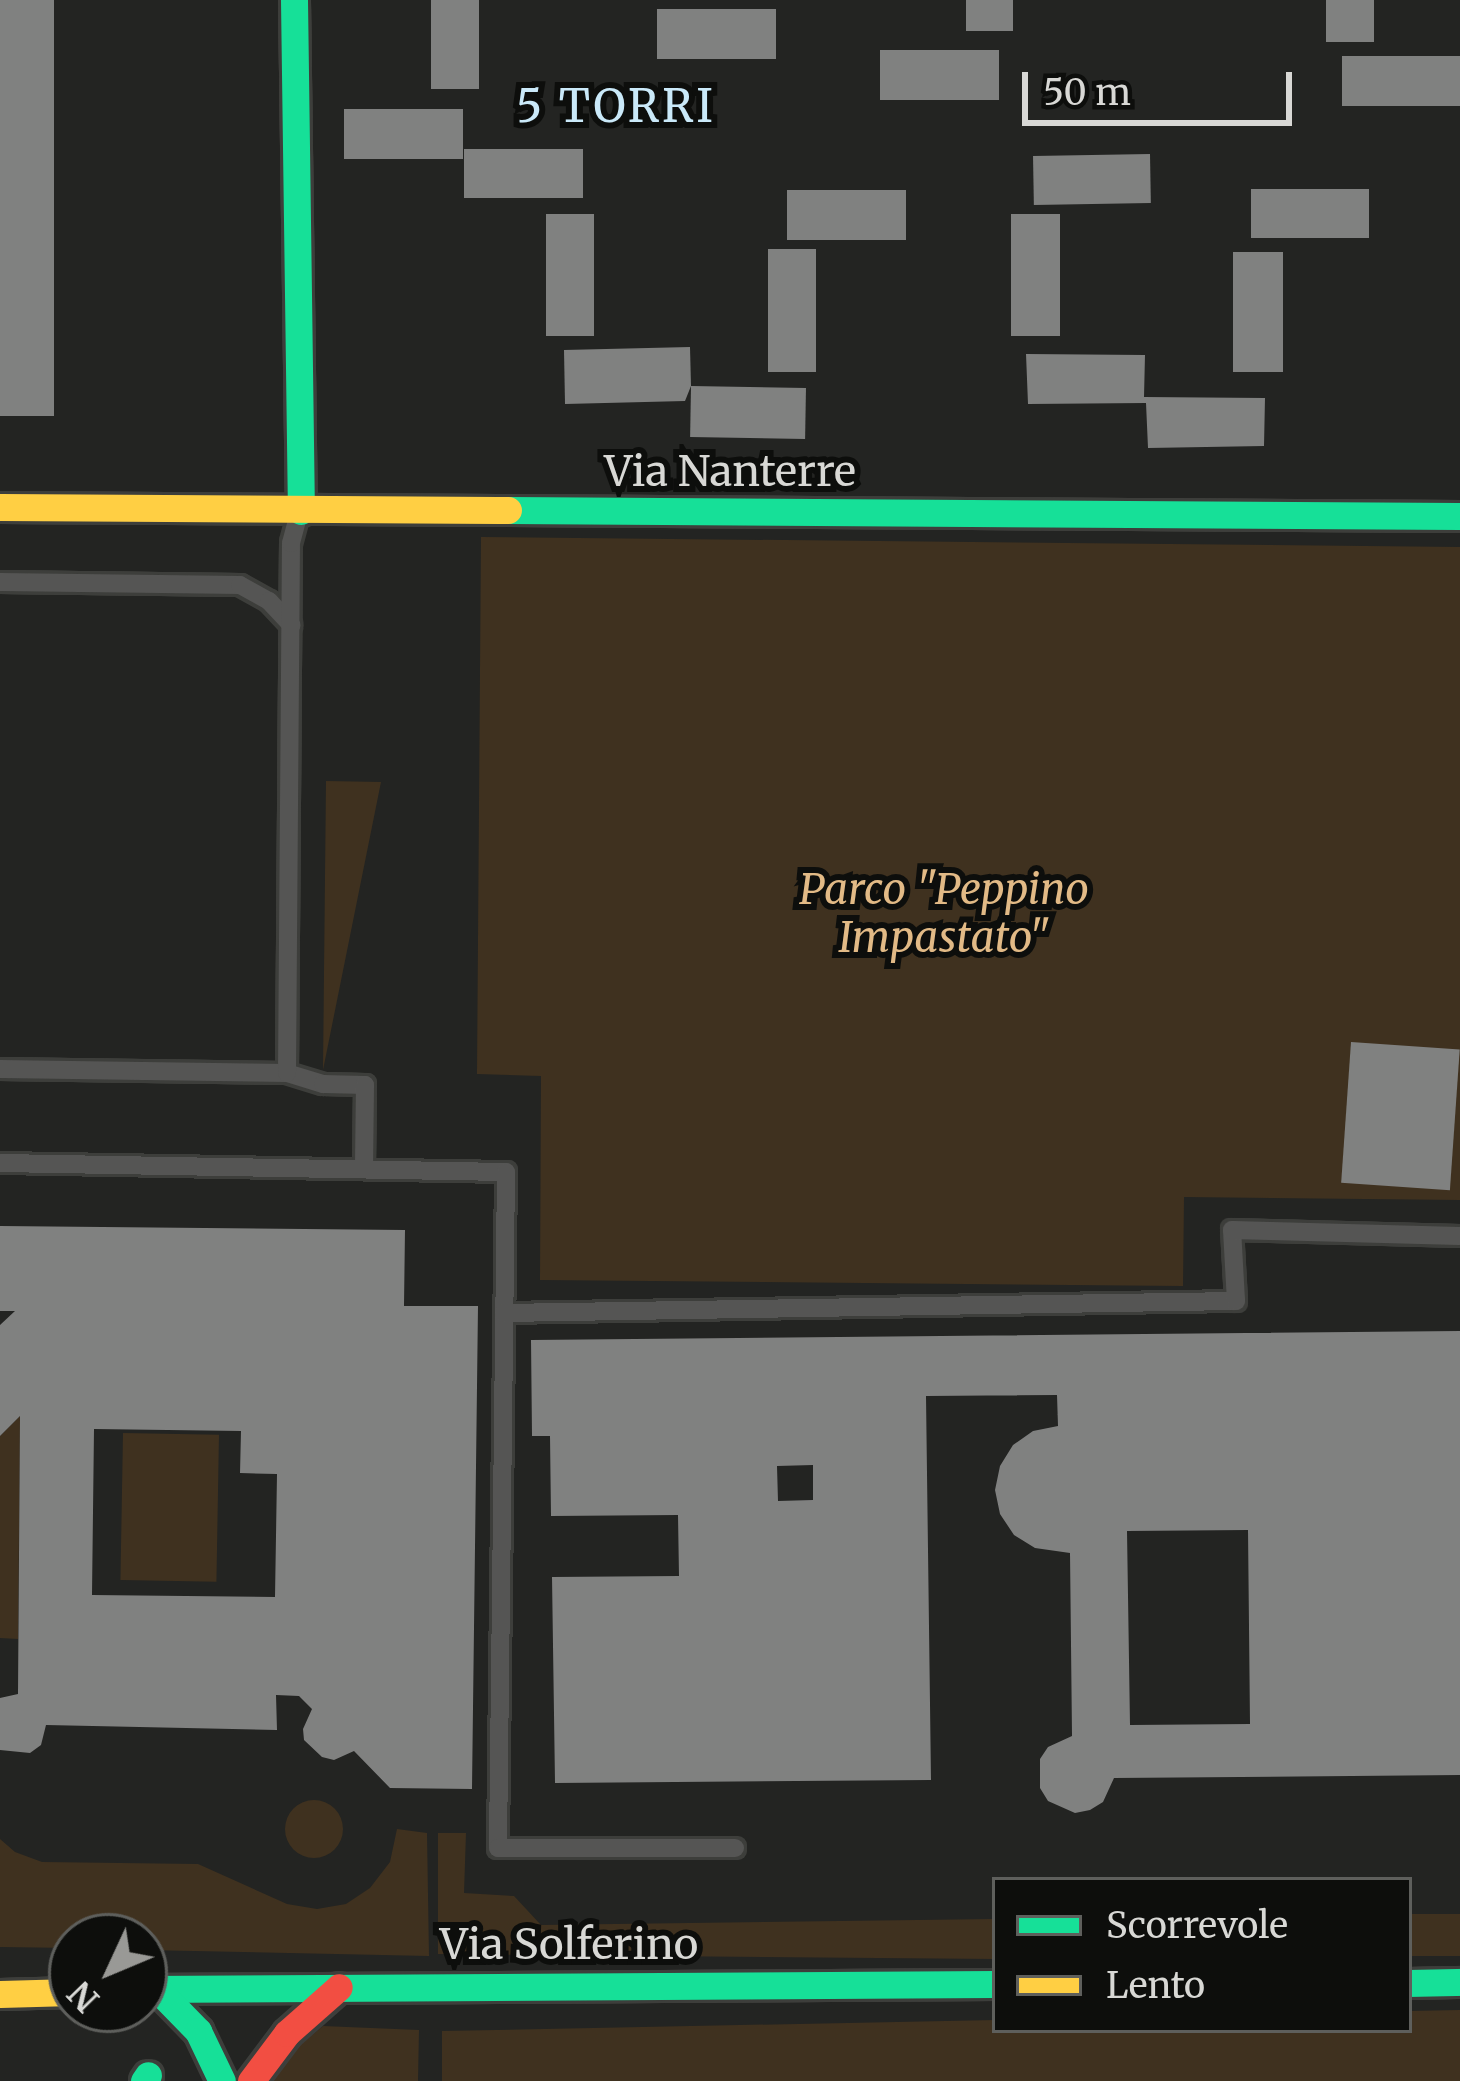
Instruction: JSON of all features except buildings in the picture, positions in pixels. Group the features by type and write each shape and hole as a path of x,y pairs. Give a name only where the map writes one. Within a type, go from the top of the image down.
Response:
{"street":[{"path":"294,0 301,511"},
{"name":"Via Nanterre","path":"0,507 1460,516"},
{"path":"1412,1982 1460,1982"},
{"name":"Via Solferino","path":"168,1989 992,1984"},
{"path":"250,2081 287,2032 339,1987"},
{"path":"0,1994 48,1993"},
{"path":"168,2005 198,2031 222,2081"}],"lane":[{"path":"287,1072 292,543 301,511"},
{"path":"0,582 240,585 269,601 291,625"},
{"path":"0,1069 287,1072 323,1084 365,1085 364,1169"},
{"path":"0,1163 506,1172 498,1848 735,1847"},
{"path":"504,1312 1236,1301 1232,1230 1460,1236"}],"green space":[{"name":"Parco \"Peppino Impastato\"","path":"481,537 1460,547 1460,1200 1184,1197 1183,1286 540,1280 541,1076 477,1074"},
{"path":"326,781 381,782 323,1070"},
{"path":"20,1416 18,1639 0,1638 0,1436"},
{"path":"123,1433 219,1435 216,1582 120,1580"},
{"path":"314,1800 335,1808 343,1829 335,1850 314,1858 293,1850 285,1829 293,1808"},
{"path":"397,1829 427,1833 429,1956 168,1951 168,1913 48,1913 48,1948 0,1947 0,1839 15,1852 42,1862 198,1864 287,1904 317,1909 346,1904 370,1888 390,1862"},
{"path":"438,1833 466,1833 464,1893 514,1896 541,1925 992,1919 992,1959 438,1954"},
{"path":"1412,1914 1460,1914 1460,1956 1412,1956"},
{"path":"1460,2010 1460,2081 442,2081 442,2031 992,2020 992,2033 1412,2033 1412,2011"},
{"path":"323,2026 419,2030 418,2081 256,2081"}],"traffic: fast":[{"path":"294,0 301,511"},
{"path":"508,510 1460,516"},
{"path":"1412,1983 1460,1982"},
{"path":"168,1989 992,1984"},
{"path":"168,2000 198,2031 222,2081"},
{"path":"144,2081 148,2075"}],"traffic: slow":[{"path":"0,507 508,510"},
{"path":"0,1994 48,1993"}],"traffic: jam":[{"path":"251,2081 287,2033 339,1987"}],"district":[{"name":"5 TORRI","path":"616,107"}]}
